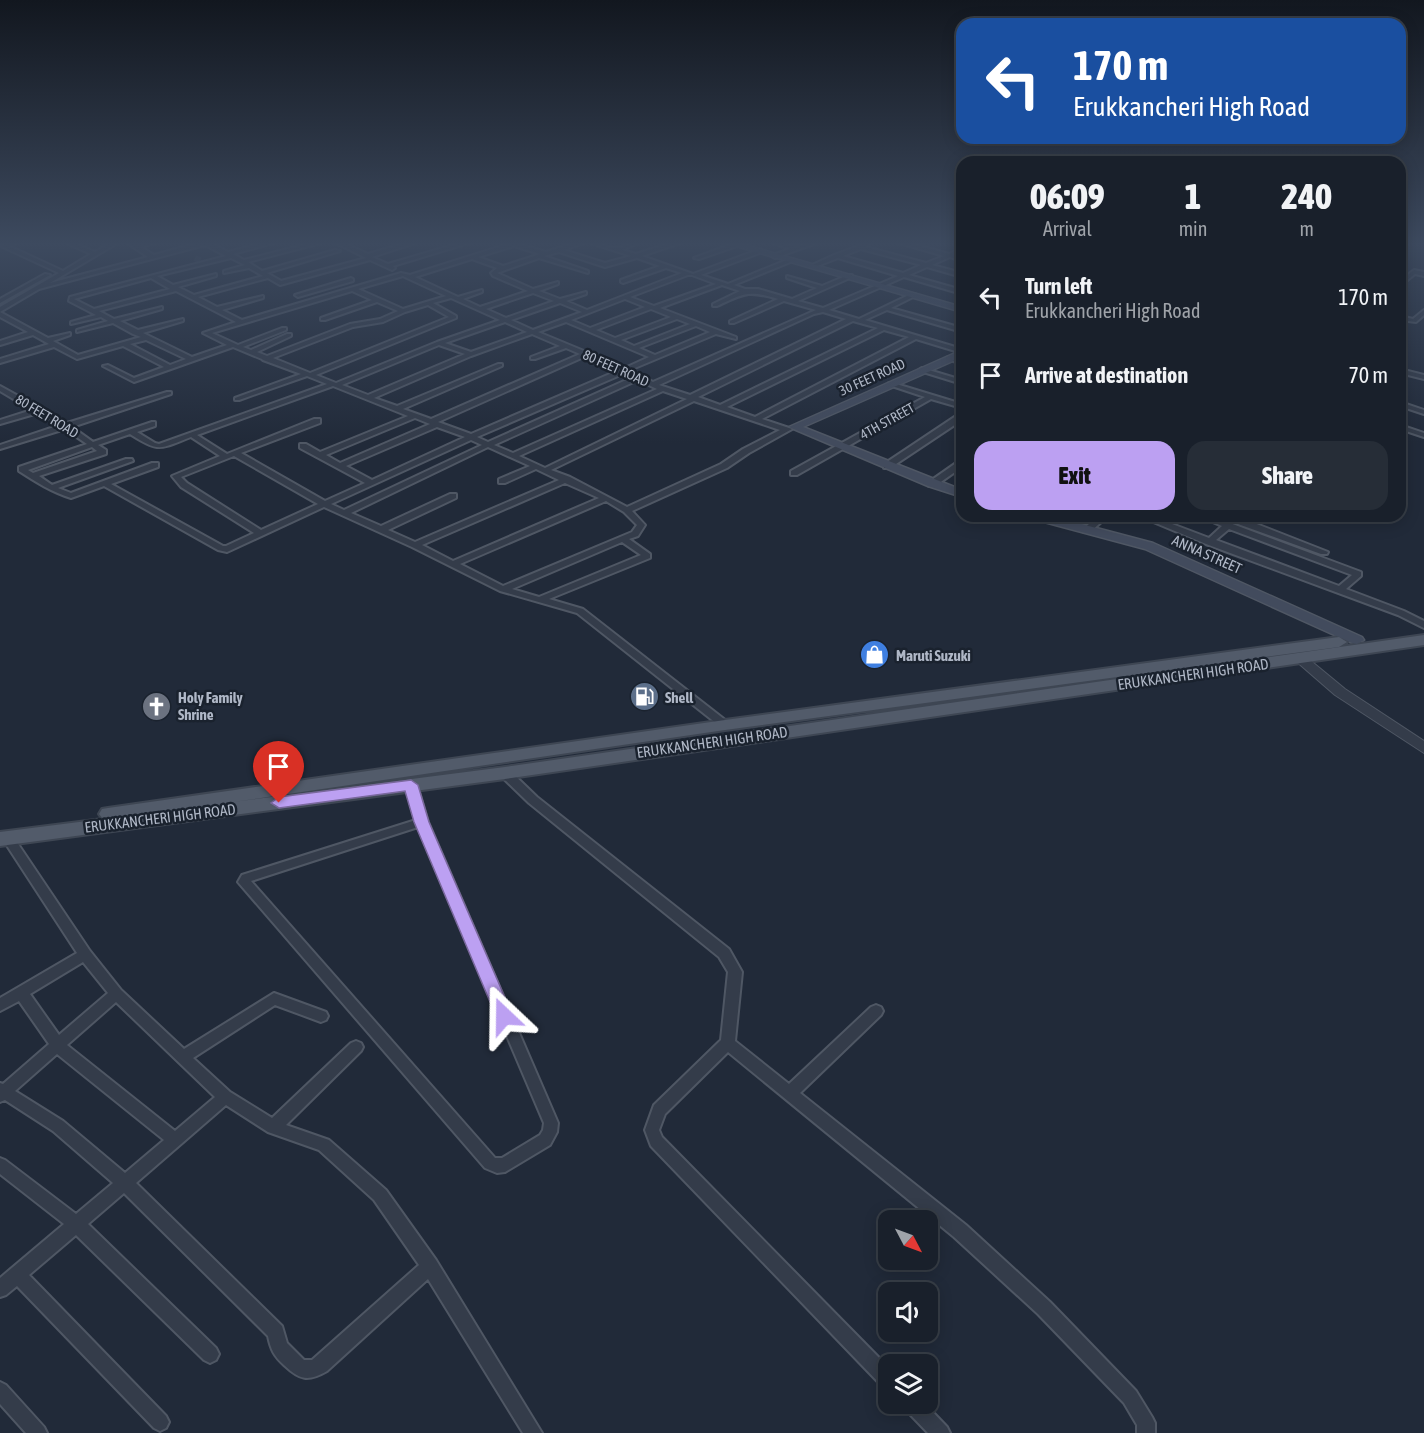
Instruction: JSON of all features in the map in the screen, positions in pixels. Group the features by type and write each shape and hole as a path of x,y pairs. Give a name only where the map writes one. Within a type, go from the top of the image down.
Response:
{"main road":[{"name":"30 FEET ROAD","path":"789,428 956,355"},
{"path":"789,428 843,446 887,466 956,492"},
{"name":"ANNA STREET","path":"1059,522 1149,546 1357,640"},
{"path":"348,787 726,725 1424,630"},
{"name":"ERUKKANCHERI HIGH ROAD","path":"3,835 348,787 411,785 505,773 1424,640"}],"street":[{"path":"90,309 193,360"},
{"path":"94,311 101,309"},
{"path":"79,331 156,309"},
{"path":"217,309 241,322"},
{"path":"284,309 206,333 265,359 515,455 606,498 627,510 641,527 635,534 503,589"},
{"path":"322,319 352,309"},
{"path":"398,309 403,311"},
{"path":"265,359 352,325 381,321 410,309"},
{"path":"237,399 454,317 439,309"},
{"name":"80 FEET ROAD","path":"479,309 625,370 653,385 789,428"},
{"path":"131,431 153,446 160,446 334,385 439,343 540,309"},
{"path":"580,309 588,312"},
{"path":"368,398 471,354 596,309"},
{"path":"590,330 650,309"},
{"path":"655,309 734,338"},
{"path":"732,322 761,309"},
{"path":"819,309 956,350"},
{"path":"546,470 855,320 884,309"},
{"path":"889,309 956,328"},
{"path":"653,385 823,310"},
{"path":"0,312 77,357 145,338"},
{"path":"1406,319 1414,321 1424,312"},
{"path":"73,323 101,315"},
{"path":"616,340 677,317"},
{"path":"135,333 181,320"},
{"path":"566,320 655,357"},
{"path":"634,348 696,324"},
{"path":"722,407 883,328"},
{"path":"106,366 134,380 284,329"},
{"path":"105,484 221,548 234,547 471,437 716,332"},
{"path":"0,343 33,333"},
{"path":"47,341 68,334"},
{"path":"250,352 289,335"},
{"path":"756,419 915,337"},
{"path":"439,343 471,354"},
{"path":"124,344 170,368"},
{"path":"0,361 54,345"},
{"path":"533,358 567,346"},
{"path":"339,466 586,354"},
{"path":"950,358 956,360"},
{"path":"397,409 500,365"},
{"path":"922,370 956,380"},
{"path":"1406,372 1424,377"},
{"path":"345,513 489,444 638,378"},
{"path":"891,384 956,404"},
{"name":"80 FEET ROAD","path":"0,388 93,444"},
{"path":"515,455 664,388"},
{"path":"0,447 169,393"},
{"name":"4TH STREET","path":"794,473 931,396"},
{"path":"1406,406 1424,412"},
{"path":"0,422 39,410"},
{"path":"320,455 414,416"},
{"path":"887,466 956,420"},
{"path":"261,534 176,478 180,474 317,421"},
{"path":"152,424 23,468 51,488 71,496 156,465"},
{"path":"627,510 724,466 789,428"},
{"path":"1406,431 1424,435"},
{"path":"192,435 225,456"},
{"path":"32,476 102,453 93,444"},
{"path":"303,446 372,483"},
{"path":"235,453 326,504 503,589 580,611 726,725"},
{"path":"51,488 129,461"},
{"path":"502,481 537,465"},
{"path":"933,484 956,467"},
{"path":"415,545 567,479"},
{"path":"380,530 453,496"},
{"path":"453,564 606,498"},
{"path":"1088,530 1097,522"},
{"path":"1158,522 1401,613 1424,625"},
{"path":"1209,542 1227,522"},
{"path":"1237,522 1358,574 1340,590"},
{"path":"1242,522 1324,552"},
{"path":"539,600 647,556 623,538"},
{"path":"1300,659 1340,692 1424,748"},
{"path":"505,773 532,800 729,959 735,972 728,1043 659,1110 652,1130 656,1141 878,1370"},
{"path":"411,785 422,822 551,1123 550,1132 545,1140 505,1165 496,1166 490,1163 244,882 246,878 422,822"},
{"path":"3,835 85,955 116,994 225,1097 273,1127 324,1145 380,1195 430,1266 533,1433"},
{"path":"0,1005 85,955"},
{"path":"21,993 58,1046 175,1140"},
{"path":"116,994 58,1046 1,1092 58,1126 125,1183 276,1332 279,1348 301,1369 314,1369 321,1365 430,1266"},
{"path":"183,1057 274,999 321,1016"},
{"path":"791,1092 876,1011"},
{"path":"728,1043 960,1231 1044,1308 1130,1397 1146,1423 1146,1433"},
{"path":"273,1127 356,1047"},
{"path":"0,1289 225,1097"},
{"path":"0,1166 76,1224 210,1354"},
{"path":"17,1274 160,1422"},
{"path":"0,1390 38,1433"},
{"path":"922,1414 941,1433"}],"place":[{"name":"Maruti Suzuki","path":"875,655"},
{"name":"Shell","path":"644,697"},
{"name":"Holy Family Shrine","path":"157,706"}],"route":[{"path":"279,803 411,785 422,822 504,1016"}]}
